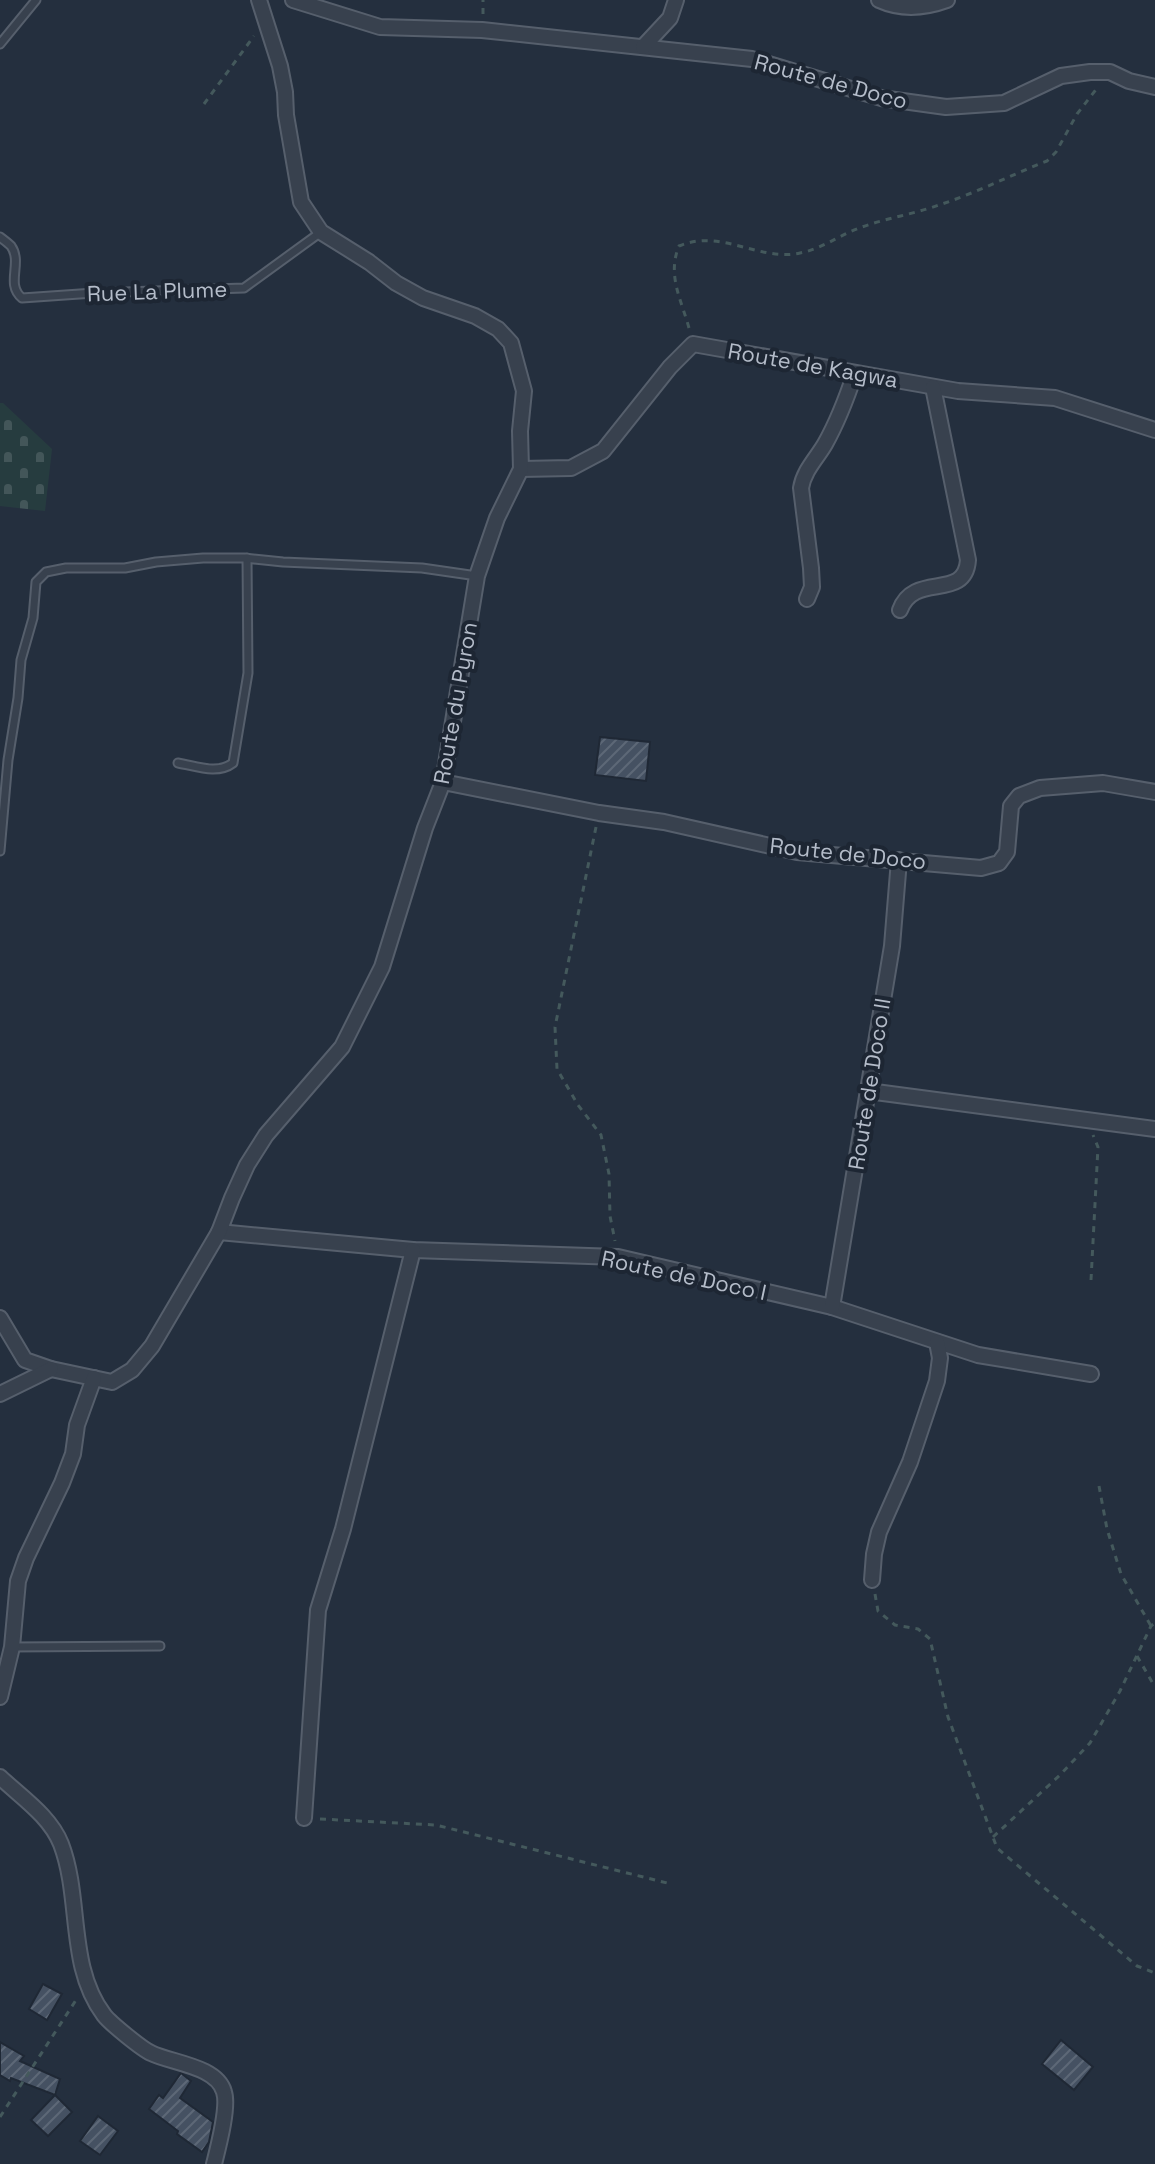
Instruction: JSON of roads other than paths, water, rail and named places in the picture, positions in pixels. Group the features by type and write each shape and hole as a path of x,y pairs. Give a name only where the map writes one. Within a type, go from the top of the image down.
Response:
{"street":[{"name":"Route du Pyron","path":"0,1318 25,1360 112,1382 132,1370 152,1346 219,1232 247,1165 266,1135 342,1047 382,967 425,828 443,782 477,576 497,518 521,469 520,431 524,391 511,343 498,329 475,316 423,298 396,283 321,232 301,202 280,66 259,0"},
{"name":"Route de Doco","path":"293,0 380,27 482,30 752,59 881,98 946,107 1004,103 1061,76 1090,72 1110,72 1129,81 1155,87"},
{"path":"643,47 670,18 676,0"},
{"path":"879,0 892,6 929,6 947,0"},
{"name":"Route de Kagwa","path":"521,469 571,468 603,451 670,367 693,344 958,391 1055,398 1155,430"},
{"path":"807,599 812,587 801,488 803,477 825,444 855,373"},
{"path":"900,610 907,595 913,591 953,583 967,567 933,387"},
{"name":"Route de Doco","path":"443,782 599,813 664,822 797,852 981,868 999,863 1007,852 1011,806 1019,796 1040,788 1103,783 1155,792"},
{"name":"Route de Doco II","path":"832,1307 892,946 899,860"},
{"path":"868,1091 1155,1129"},
{"name":"Route de Doco I","path":"219,1232 413,1250 618,1257 832,1307 978,1355 1091,1374"},
{"path":"304,1818 318,1610 343,1529 413,1250"},
{"path":"872,1580 879,1532 910,1462 937,1381 940,1358 937,1342"},
{"path":"0,1394 51,1369"},
{"path":"0,1697 12,1647 18,1581 73,1454 77,1425 94,1378"},
{"path":"0,1777 45,1817 60,1842 70,1876 87,1984 104,2016 149,2053 195,2068 220,2084 225,2099 214,2164"}],"lane":[{"path":"0,44 36,0"},
{"name":"Rue La Plume","path":"0,237 11,246 14,254 13,285 22,298 244,288 321,232"},
{"path":"0,851 21,660 33,618 36,582 46,572 66,568 125,568 203,558 247,558 422,568 477,576"},
{"path":"178,763 224,770 233,763 248,673 247,558"},
{"path":"12,1647 160,1646"}]}
